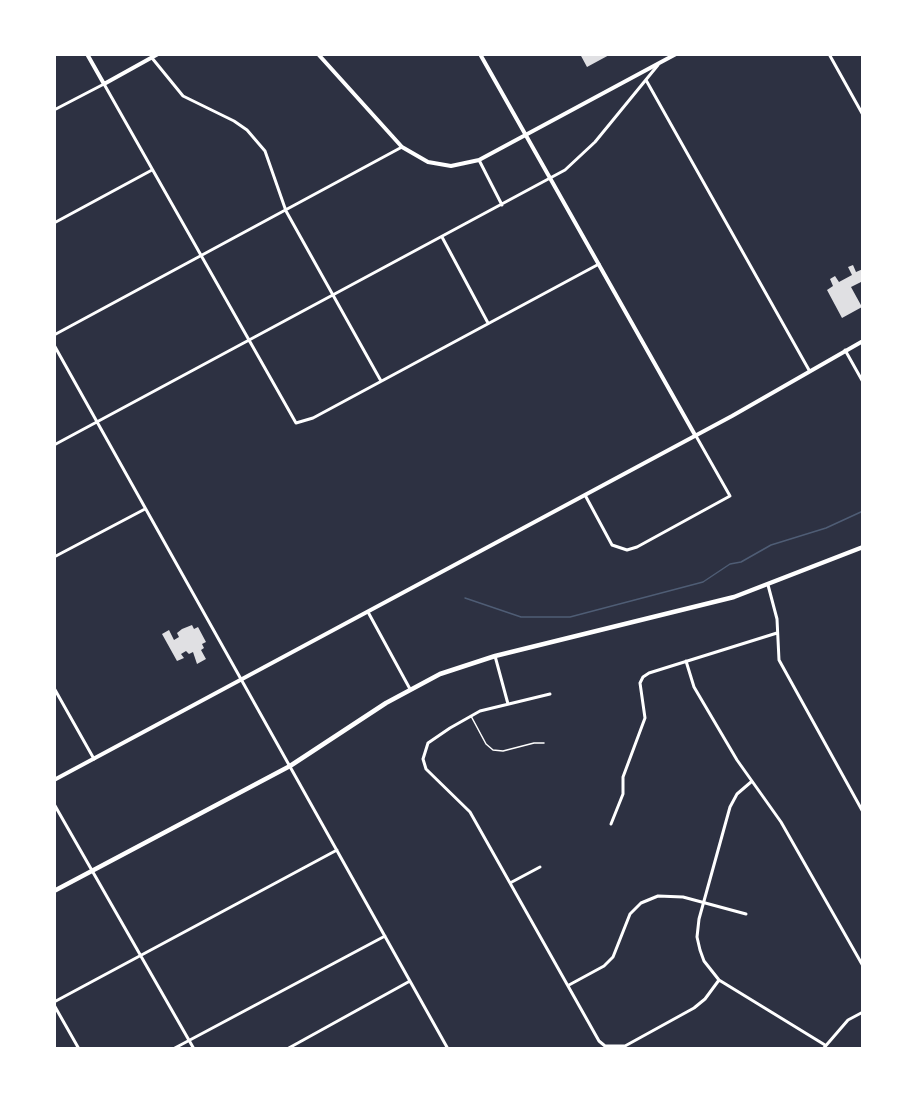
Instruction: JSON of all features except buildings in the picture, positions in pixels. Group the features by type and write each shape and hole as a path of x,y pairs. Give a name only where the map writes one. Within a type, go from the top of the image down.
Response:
{"main road":[{"path":"54,891 290,766 410,689 440,674 495,657 734,597 863,547"}],"street":[{"path":"87,54 296,423 302,423 599,264"},
{"path":"54,110 158,54"},
{"path":"318,54 402,147 415,157 439,165 464,164 479,160 675,54"},
{"path":"480,54 730,496 627,550 612,545 585,495"},
{"path":"829,54 863,115"},
{"path":"152,58 167,80 183,96 234,121 257,140 272,165 286,211 381,381"},
{"path":"54,445 551,179 565,170 596,142 659,63"},
{"path":"646,80 809,370"},
{"path":"54,335 402,147"},
{"path":"479,160 502,205"},
{"path":"54,223 152,170"},
{"path":"442,237 488,323"},
{"path":"54,780 770,395 809,370 863,341"},
{"path":"54,345 448,1049"},
{"path":"845,350 863,382"},
{"path":"54,557 146,508"},
{"path":"768,585 777,619 779,660 863,812"},
{"path":"368,612 410,689"},
{"path":"611,824 623,794 623,777 645,718 640,683 649,673 777,633"},
{"path":"495,657 508,705"},
{"path":"686,661 694,687 751,782 781,822 863,966"},
{"path":"54,688 94,759"},
{"path":"550,694 471,715 428,743 423,759 426,769 470,812 599,1041 615,1048 625,1046 694,1008 705,999 719,980"},
{"path":"751,782 737,794 730,807 703,903 697,937 704,961 719,980 824,1047 849,1020 863,1012"},
{"path":"54,804 194,1049"},
{"path":"79,1049 54,1003 337,850"},
{"path":"510,883 540,867"},
{"path":"568,985 604,966 612,957 622,927 630,914 641,903 658,896 672,895 746,914"},
{"path":"173,1049 385,936"},
{"path":"287,1049 411,981"}],"lane":[{"path":"471,715 486,744 493,750 503,751 534,742 544,743"}],"waterway":[{"path":"465,598 521,617 570,617 703,582 730,564 741,562 771,545 826,528 863,511"}]}
